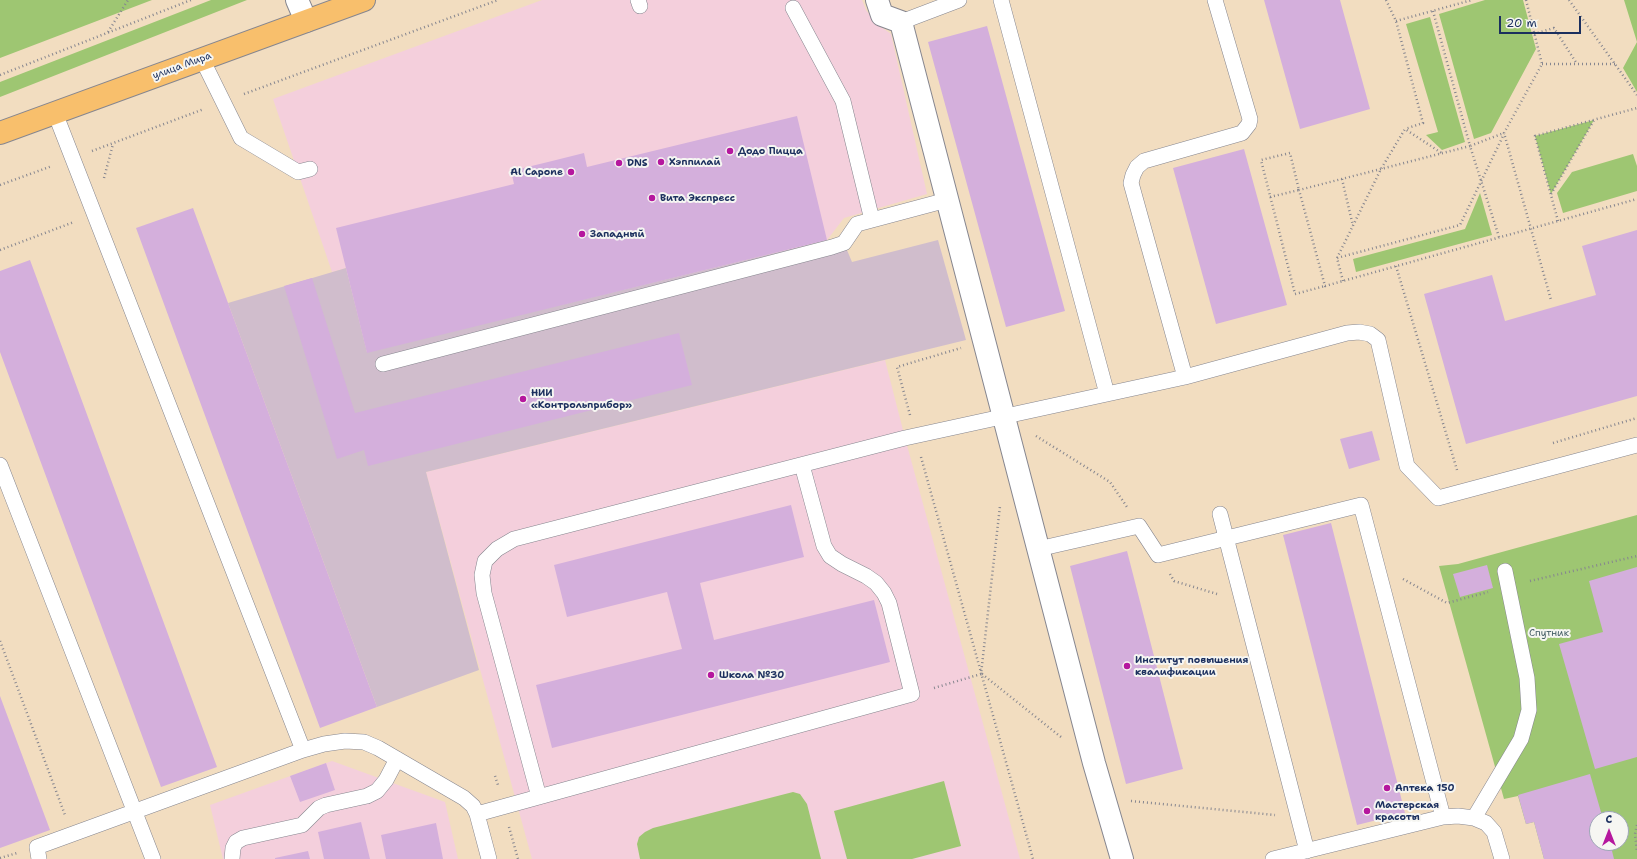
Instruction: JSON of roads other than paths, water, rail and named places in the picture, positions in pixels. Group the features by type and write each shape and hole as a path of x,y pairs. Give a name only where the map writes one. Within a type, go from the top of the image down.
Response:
{"main road":[{"name":"улица Мира","path":"0,133 364,0"}],"street":[{"path":"296,0 306,21"},
{"path":"877,0 882,15 901,22 1038,549 1104,798 1122,859"}],"lane":[{"path":"901,22 959,0"},
{"path":"1001,0 1107,394"},
{"path":"1184,377 1131,183 1137,167 1144,161 1242,133 1249,124 1250,118 1215,0"},
{"path":"793,8 843,101 872,220"},
{"path":"202,59 242,138 298,172 310,169"},
{"path":"55,113 303,750"},
{"path":"383,364 832,247 844,243 857,224 947,200"},
{"path":"538,797 484,592 482,575 485,560 496,549 514,539 916,436 1184,377 1347,333 1359,332 1370,334 1378,340 1408,466 1438,498 1637,446"},
{"path":"0,465 153,859"},
{"path":"477,814 912,694 889,603 884,593 876,583 830,556 824,546 802,465"},
{"path":"1038,549 1139,526 1158,555 1361,505 1443,817"},
{"path":"1220,514 1307,851"},
{"path":"1474,818 1521,739 1529,710 1527,678 1505,571"},
{"path":"39,859 37,847 303,750 324,744 345,741 364,742 397,759 464,798 473,806 477,814 489,859"},
{"path":"232,859 233,848 236,842 243,838 302,825 319,808 326,805 367,796 377,791 382,787 397,759"},
{"path":"1273,859 1443,817 1458,816 1474,818 1486,823 1494,832 1502,859"}],"place":[{"name":"Додо Пицца","path":"730,151"},
{"name":"Хэппилай","path":"661,162"},
{"name":"DNS","path":"619,163"},
{"name":"Al Capone","path":"571,172"},
{"name":"Вита Экспресс","path":"652,198"},
{"name":"Западный","path":"582,234"},
{"name":"НИИ «Контрольприбор»","path":"523,399"},
{"name":"Институт повышения квалификации","path":"1127,666"},
{"name":"Школа №30","path":"711,675"},
{"name":"Аптека 150","path":"1387,788"},
{"name":"Мастерская красоты","path":"1367,811"}],"park label":[{"name":"Спутник","path":"1549,633"}]}
